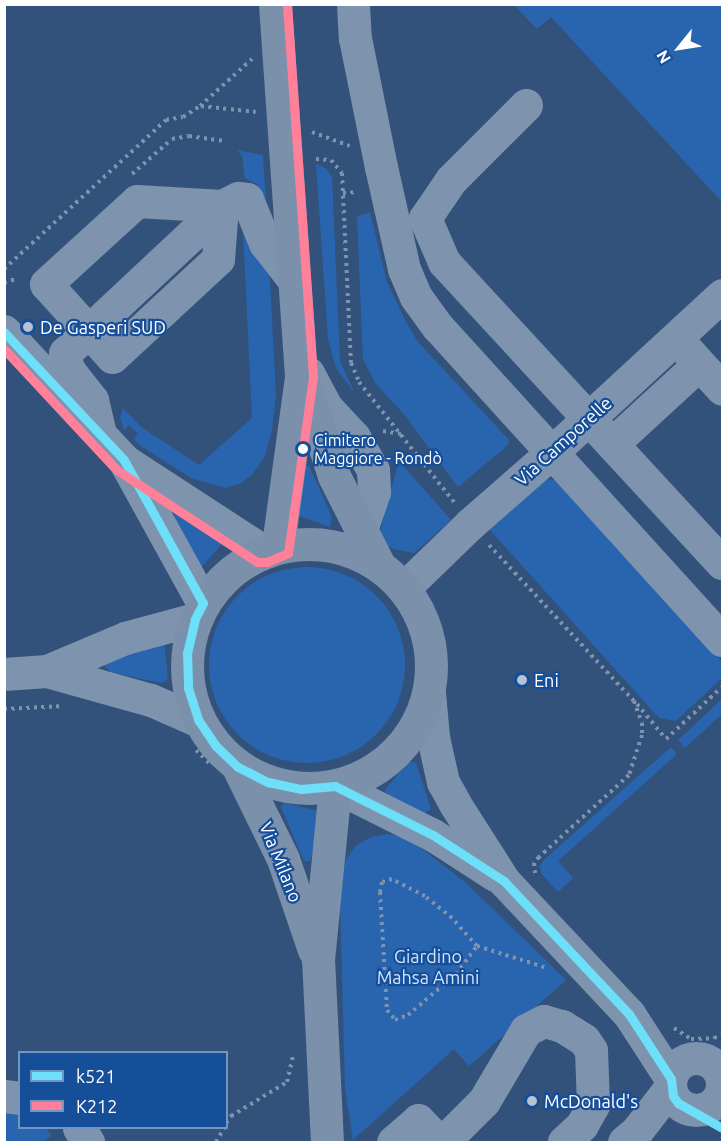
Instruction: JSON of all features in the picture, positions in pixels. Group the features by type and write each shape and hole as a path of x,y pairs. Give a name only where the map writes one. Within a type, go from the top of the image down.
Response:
{"main road":[{"path":"275,4 301,367 334,476 379,565"},
{"path":"271,549 301,367"},
{"path":"313,543 348,549 379,565 404,588 419,611 429,638 432,665 429,693 417,726 395,754 367,775 334,786 301,789 228,770 216,746 196,734 188,688 187,653 199,611 229,572 271,549 313,543"},
{"name":"Via Milano","path":"228,770 283,859 318,960"},
{"name":"Via Milano","path":"329,1136 318,960 334,786"}],"street":[{"path":"353,4 355,38 381,167 404,269 416,297 438,327 723,640"},
{"path":"526,105 451,180 425,218 444,262 723,563"},
{"path":"100,434 92,399 65,361 65,353 222,206 238,198 247,199 265,243 293,279"},
{"path":"89,332 46,284 137,201 222,206"},
{"name":"Via Camporelle","path":"404,588 470,524 552,453 723,295"},
{"path":"4,331 124,460 271,549"},
{"path":"676,338 723,389"},
{"path":"612,444 699,364"},
{"path":"4,674 47,671 125,638 199,611 124,460"},
{"path":"47,671 151,700 196,734"},
{"path":"429,693 433,737 443,782 504,881 629,1014 699,1082 723,1128"},
{"path":"334,786 433,835 504,881"},
{"path":"393,1143 418,1120 441,1143 484,1101 526,1030 544,1021 561,1026 584,1040 591,1050 593,1105 573,1134"},
{"path":"630,1137 699,1082"}],"path":[{"path":"4,269 166,120 183,117 200,106 255,56 255,67"},
{"path":"200,106 258,112 257,101"},
{"path":"309,142 308,130 351,146"},
{"path":"309,154 310,165"},
{"path":"316,159 331,160 342,173 351,363 359,382 402,434 470,524 634,701 666,739 723,687"},
{"path":"376,425 383,432 402,434"},
{"path":"540,880 534,871 534,863 539,856 629,775 642,735 642,723 634,701"},
{"path":"4,709 68,706"},
{"path":"196,734 228,770"},
{"path":"477,945 456,974 408,1015 395,1020 387,1010 380,892 382,882 393,879 425,896 452,918 477,945 555,971"},
{"path":"229,1115 287,1082 294,1055"},
{"path":"216,1143 223,1129"}],"green space":[{"path":"514,5 722,5 722,202 551,17 537,29"},
{"path":"237,150 263,155 267,221 264,220 262,192 257,184 245,178 242,156"},
{"path":"316,164 327,169 332,178 340,361 354,392 336,368 328,339"},
{"path":"370,212 387,282 407,324 418,342 509,440 508,445 458,487 404,414 375,383 363,359 357,217"},
{"path":"243,230 269,262 276,395 272,430 265,456 252,475 239,484 225,488 191,478 141,446 134,439 138,434 129,425 124,430 120,417 123,408 141,427 199,465 252,418"},
{"path":"399,461 451,520 414,553 393,549 384,542 380,531"},
{"path":"301,464 309,466 332,517 330,527 292,513"},
{"path":"544,479 555,480 563,486 722,662 722,678 676,721 659,718 489,529"},
{"path":"180,510 222,544 197,572 174,515"},
{"path":"297,567 317,567 344,574 369,589 383,603 398,628 405,655 405,675 398,702 383,727 369,741 335,759 317,763 297,763 270,756 245,741 231,727 213,693 209,675 209,655 216,628 231,603 245,589 279,571"},
{"path":"164,640 168,679 161,683 111,672 104,665"},
{"path":"722,699 722,714 685,748 678,740"},
{"path":"671,747 677,754 558,861 573,878 558,892 541,873 540,865"},
{"path":"409,761 416,763 431,809 425,813 391,799 385,790"},
{"path":"284,803 319,811 323,818 310,861 304,861 281,807"},
{"name":"Giardino Mahsa Amini","path":"389,834 408,838 466,883 566,980 469,1066 454,1049 353,1140 345,1088 340,896 346,859 357,845 371,837"},
{"path":"4,1109 18,1112 18,1129 47,1129 51,1136 42,1142 5,1142"}],"transit line":[{"name":"K212","path":"4,349 117,470 257,562 267,562 288,553 313,377 287,4"},
{"name":"k521","path":"4,332 124,460 203,603 195,619 187,653 188,688 199,721 216,746 238,767 268,782 301,789 335,786 433,835 504,881 629,1014 671,1079 673,1096 678,1103 722,1128"}],"place":[{"name":"De Gasperi SUD","path":"28,327"},
{"name":"Cimitero Maggiore - Rondò","path":"303,449"},
{"name":"Eni","path":"522,680"},
{"name":"McDonald's","path":"532,1101"}]}
